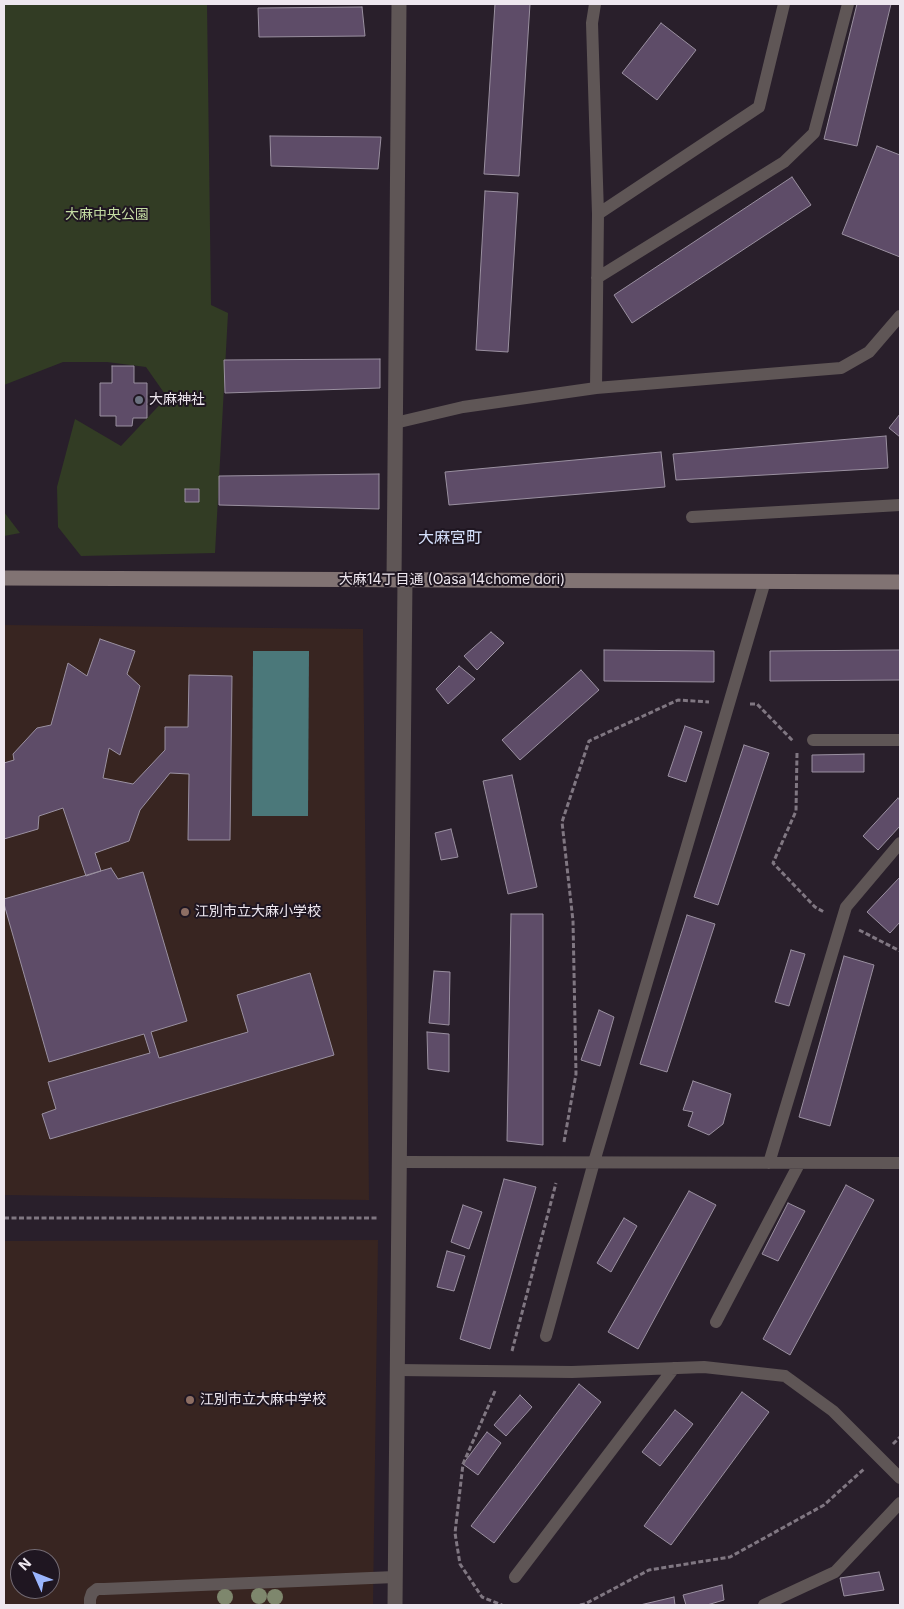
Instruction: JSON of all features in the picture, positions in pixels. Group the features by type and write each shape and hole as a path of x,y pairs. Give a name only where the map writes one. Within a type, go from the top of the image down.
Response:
{"street":[{"path":"395,1605 399,1162 400,580 395,423 399,4"},
{"name":"大麻14丁目通 (Oasa 14chome dori)","path":"4,578 900,582"}],"lane":[{"path":"595,4 592,23 598,214 596,388"},
{"path":"598,214 760,107 784,4"},
{"path":"597,278 784,162 814,133 848,4"},
{"path":"395,423 463,406 596,388 841,368 869,352 900,316"},
{"path":"692,517 900,506"},
{"path":"546,1336 594,1162 765,581"},
{"path":"813,740 900,740"},
{"path":"769,1163 846,907 900,843"},
{"path":"399,1162 900,1163"},
{"path":"716,1322 799,1164"},
{"path":"397,1370 572,1372 704,1367 786,1376 834,1411 900,1478"},
{"path":"515,1577 674,1368"},
{"path":"764,1605 835,1572 900,1503"},
{"path":"90,1605 92,1593 104,1588 395,1577"}],"path":[{"path":"4,1218 398,1218"},
{"path":"580,1605 649,1570 730,1557 824,1505 900,1437"}],"shaded area":[{"name":"江別市立大麻小学校","path":"4,625 363,629 369,1200 4,1195"},
{"path":"253,651 309,651 308,816 252,816"},
{"name":"江別市立大麻中学校","path":"378,1240 373,1605 4,1605 4,1241"}],"green space":[{"name":"大麻中央公園","path":"4,4 207,4 211,305 228,313 215,553 81,556 58,527 57,487 75,419 121,446 167,397 146,367 107,362 63,362 4,385"},
{"path":"4,512 20,533 4,536"}],"building":[{"path":"495,4 530,4 519,176 484,174"},
{"path":"857,4 891,4 857,146 824,139"},
{"path":"362,7 365,36 259,37 258,8"},
{"path":"661,23 696,50 657,100 622,73"},
{"path":"270,136 381,137 378,169 271,166"},
{"path":"877,146 900,155 900,257 842,234"},
{"path":"792,177 811,205 632,323 614,295"},
{"path":"485,191 518,193 508,352 476,350"},
{"path":"380,359 380,388 225,393 224,360"},
{"path":"112,366 134,366 134,383 147,383 147,418 133,418 132,426 116,426 116,416 100,416 100,383 112,383"},
{"path":"900,414 900,437 889,428"},
{"path":"886,436 888,468 676,480 673,454"},
{"path":"661,452 665,487 449,505 445,472"},
{"path":"379,474 379,509 219,505 219,476"},
{"path":"185,489 199,489 199,502 185,502"},
{"path":"491,632 504,643 477,670 464,656"},
{"path":"100,639 135,651 127,674 140,686 120,755 109,748 103,778 133,784 165,750 165,727 188,727 189,675 232,676 230,840 188,840 189,774 170,773 140,810 129,841 95,853 101,871 86,876 63,808 39,816 38,829 4,839 4,763 14,760 13,754 37,728 51,725 68,663 87,676"},
{"path":"604,650 714,651 714,682 604,681"},
{"path":"900,650 900,680 770,681 770,651"},
{"path":"459,666 475,679 448,704 436,689"},
{"path":"581,670 599,690 520,760 502,740"},
{"path":"685,726 702,732 686,782 668,776"},
{"path":"744,745 769,753 718,905 694,897"},
{"path":"864,754 864,772 812,772 812,755"},
{"path":"512,775 537,887 508,894 483,781"},
{"path":"898,798 900,801 900,826 878,850 863,836"},
{"path":"451,829 458,857 441,860 435,833"},
{"path":"111,868 118,879 143,872 187,1021 151,1032 159,1058 248,1032 237,995 310,973 334,1055 50,1139 42,1114 56,1109 48,1082 150,1053 144,1034 49,1062 4,899"},
{"path":"900,877 900,922 890,933 867,912"},
{"path":"511,914 543,914 543,1145 507,1141"},
{"path":"687,915 715,924 667,1072 640,1064"},
{"path":"791,950 805,954 789,1006 775,1002"},
{"path":"844,956 874,965 830,1126 799,1117"},
{"path":"434,971 450,972 449,1025 429,1023"},
{"path":"599,1010 614,1017 600,1066 581,1060"},
{"path":"427,1032 449,1034 449,1072 428,1069"},
{"path":"693,1081 731,1094 723,1124 709,1135 688,1126 693,1112 683,1110"},
{"path":"504,1179 536,1187 490,1349 460,1339"},
{"path":"846,1185 874,1200 790,1355 763,1339"},
{"path":"689,1191 716,1205 638,1349 608,1332"},
{"path":"788,1203 805,1211 778,1261 762,1254"},
{"path":"463,1205 482,1212 469,1249 451,1242"},
{"path":"624,1218 637,1226 611,1272 597,1263"},
{"path":"447,1251 465,1256 454,1291 437,1287"},
{"path":"579,1384 601,1402 494,1543 471,1526"},
{"path":"742,1392 769,1412 671,1545 644,1526"},
{"path":"520,1395 532,1407 506,1436 494,1425"},
{"path":"675,1410 693,1424 660,1466 642,1452"},
{"path":"487,1432 501,1443 478,1475 463,1464"},
{"path":"879,1572 884,1590 844,1596 840,1578"},
{"path":"722,1585 724,1600 707,1605 686,1605 683,1595"},
{"path":"674,1597 675,1605 640,1605"}],"place":[{"name":"大麻神社","path":"139,400"},
{"name":"江別市立大麻小学校","path":"185,912"},
{"name":"江別市立大麻中学校","path":"190,1400"}],"district":[{"name":"大麻宮町","path":"450,538"}]}
